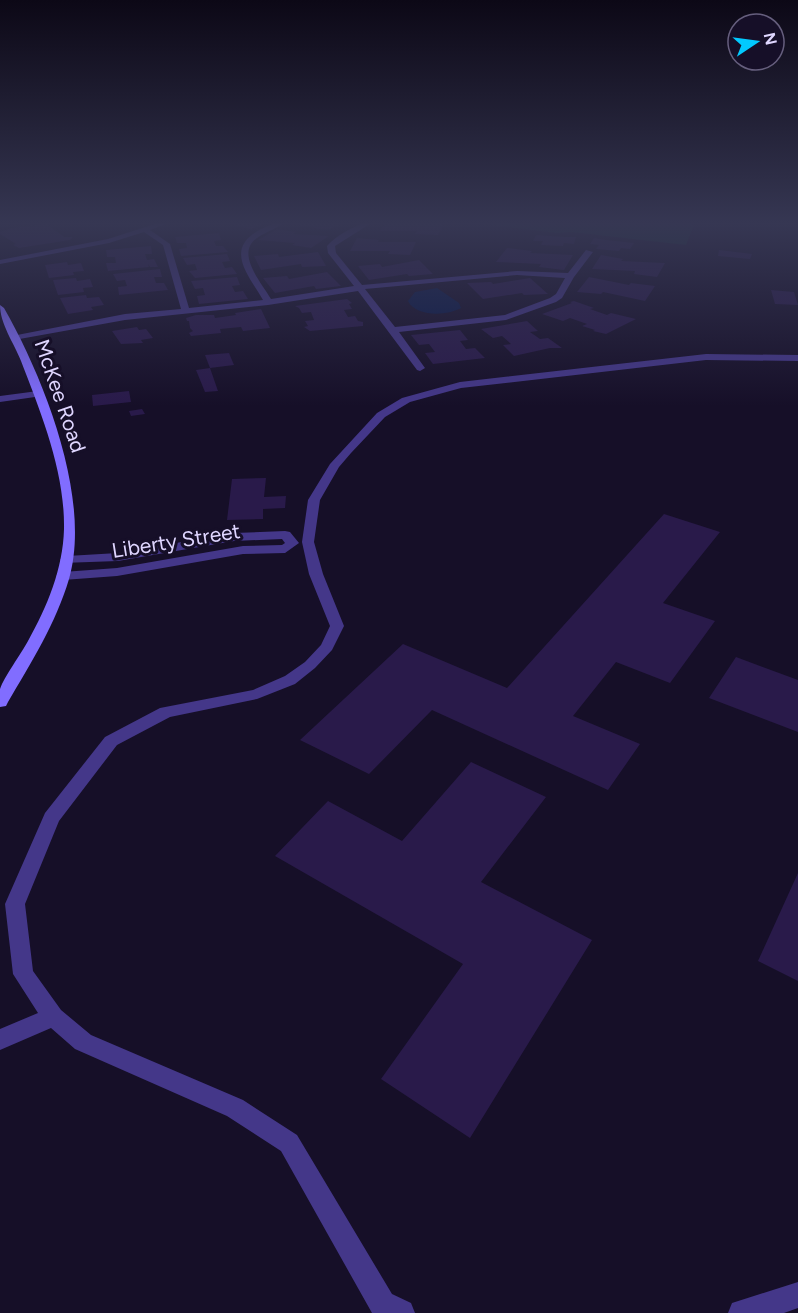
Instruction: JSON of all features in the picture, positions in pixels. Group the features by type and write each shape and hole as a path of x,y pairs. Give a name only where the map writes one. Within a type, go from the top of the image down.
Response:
{"street":[{"path":"178,283 186,310"},
{"path":"258,283 268,302"},
{"path":"356,283 420,368"},
{"path":"17,338 125,317 268,302 398,283"},
{"path":"393,330 506,317 553,300 559,296 566,283"},
{"name":"McKee Road","path":"0,308 17,338 56,441 66,484 70,521 67,560 63,576 40,633 0,702"},
{"path":"401,1313 382,1304 289,1143 236,1108 83,1042 53,1017 23,975 15,903 51,818 111,741 166,712 257,694 290,680 310,665 327,647 337,626 301,543 314,500 334,466 381,415 406,400 449,388 706,357 798,358"},
{"path":"0,399 38,394"},
{"name":"Liberty Street","path":"67,560 118,557 234,537 285,535 301,543"},
{"path":"201,542 202,557"},
{"name":"Liberty Street","path":"63,576 117,572 243,550 285,549 301,543"},
{"path":"0,1040 53,1017"},
{"path":"742,1313 798,1295"}],"water":[{"path":"437,288 459,303 461,308 448,313 432,314 418,310 408,301 415,292"}],"building":[{"path":"54,283 92,283 93,287 83,288 84,292 58,295"},
{"path":"126,283 164,283 168,290 119,295 118,287 127,286"},
{"path":"192,283 239,283 240,285 232,286 235,292 243,291 248,299 199,304 197,296 205,295 203,288 195,289"},
{"path":"267,283 338,283 341,286 316,289 314,286 275,293"},
{"path":"467,283 536,283 548,294 524,295 522,293 483,299"},
{"path":"584,283 633,283 655,286 645,301 603,292 601,294 577,292"},
{"path":"771,290 794,292 798,305 775,304"},
{"path":"86,295 87,298 99,297 104,305 91,307 93,310 68,314 60,298"},
{"path":"347,299 352,303 349,304 352,309 344,310 348,317 355,316 358,321 363,322 363,326 310,331 304,327 308,326 305,321 314,320 311,312 302,313 295,306"},
{"path":"574,301 607,315 611,313 636,319 606,334 593,331 595,330 582,326 587,324 570,318 563,321 542,314"},
{"path":"261,309 270,328 243,331 241,327 220,329 221,333 191,336 189,333 193,331 186,318 196,315 214,315 215,318"},
{"path":"527,321 538,331 530,332 540,339 548,338 562,348 550,348 514,356 503,345 511,344 502,336 493,338 481,329"},
{"path":"137,327 139,330 146,329 153,338 141,340 143,343 121,344 112,331"},
{"path":"460,330 468,340 460,341 466,349 475,348 485,358 433,364 425,353 435,352 429,344 419,345 411,335"},
{"path":"229,353 234,365 210,368 205,355"},
{"path":"210,368 218,391 205,392 196,370"},
{"path":"129,391 131,402 93,406 92,395"},
{"path":"142,409 145,414 131,416 129,411"},
{"path":"266,478 264,497 286,496 285,508 263,509 263,519 227,520 232,479"},
{"path":"664,514 720,532 663,603 715,621 670,683 616,662 573,716 640,744 608,790 432,710 369,774 300,740 403,644 507,688"},
{"path":"736,657 798,680 798,732 709,698"},
{"path":"471,762 546,797 481,882 592,940 470,1138 381,1079 463,964 275,856 328,801 402,841"},
{"path":"798,873 798,981 758,961"}]}
